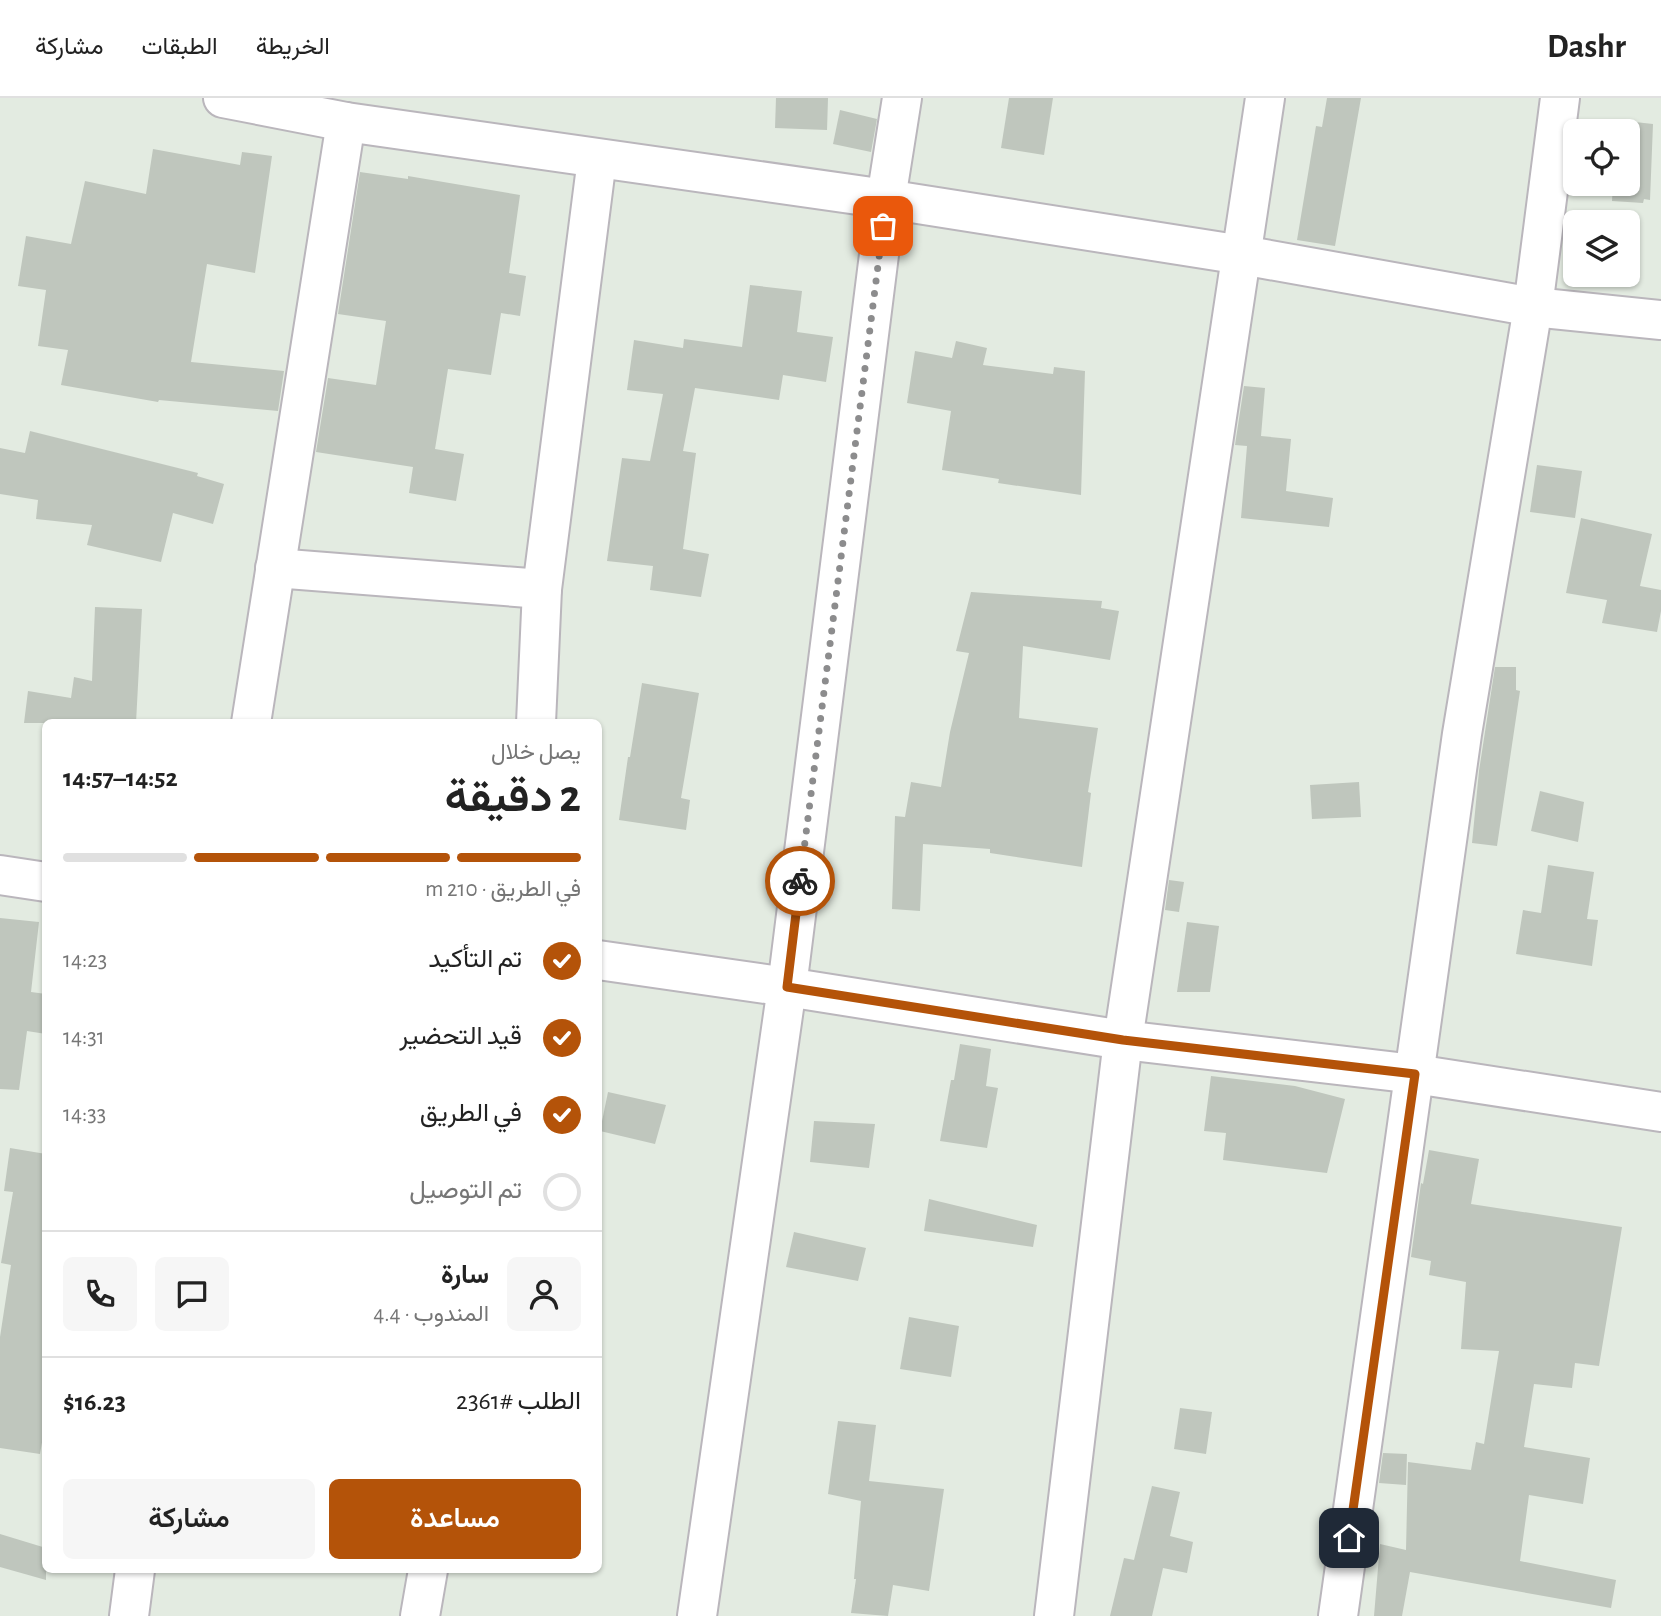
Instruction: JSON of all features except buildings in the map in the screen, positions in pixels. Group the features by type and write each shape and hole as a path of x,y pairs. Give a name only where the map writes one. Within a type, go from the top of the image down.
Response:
{"street":[{"path":"223,98 346,122 887,199 1242,255 1533,307 1661,320"},
{"path":"697,1616 787,987 902,98"},
{"path":"1054,1616 1123,1040 1265,98"},
{"path":"1338,1616 1462,734 1533,307 1560,98"},
{"path":"252,719 346,122"},
{"path":"536,719 542,589 597,159"},
{"path":"275,568 542,589"},
{"path":"0,875 42,881"},
{"path":"602,961 1123,1040 1415,1074 1661,1112"},
{"path":"129,1616 135,1573"},
{"path":"420,1616 427,1573"}],"way so far":[{"path":"800,881 883,226"}],"route":[{"path":"800,881 787,987 1123,1040 1415,1074 1349,1538"}]}
